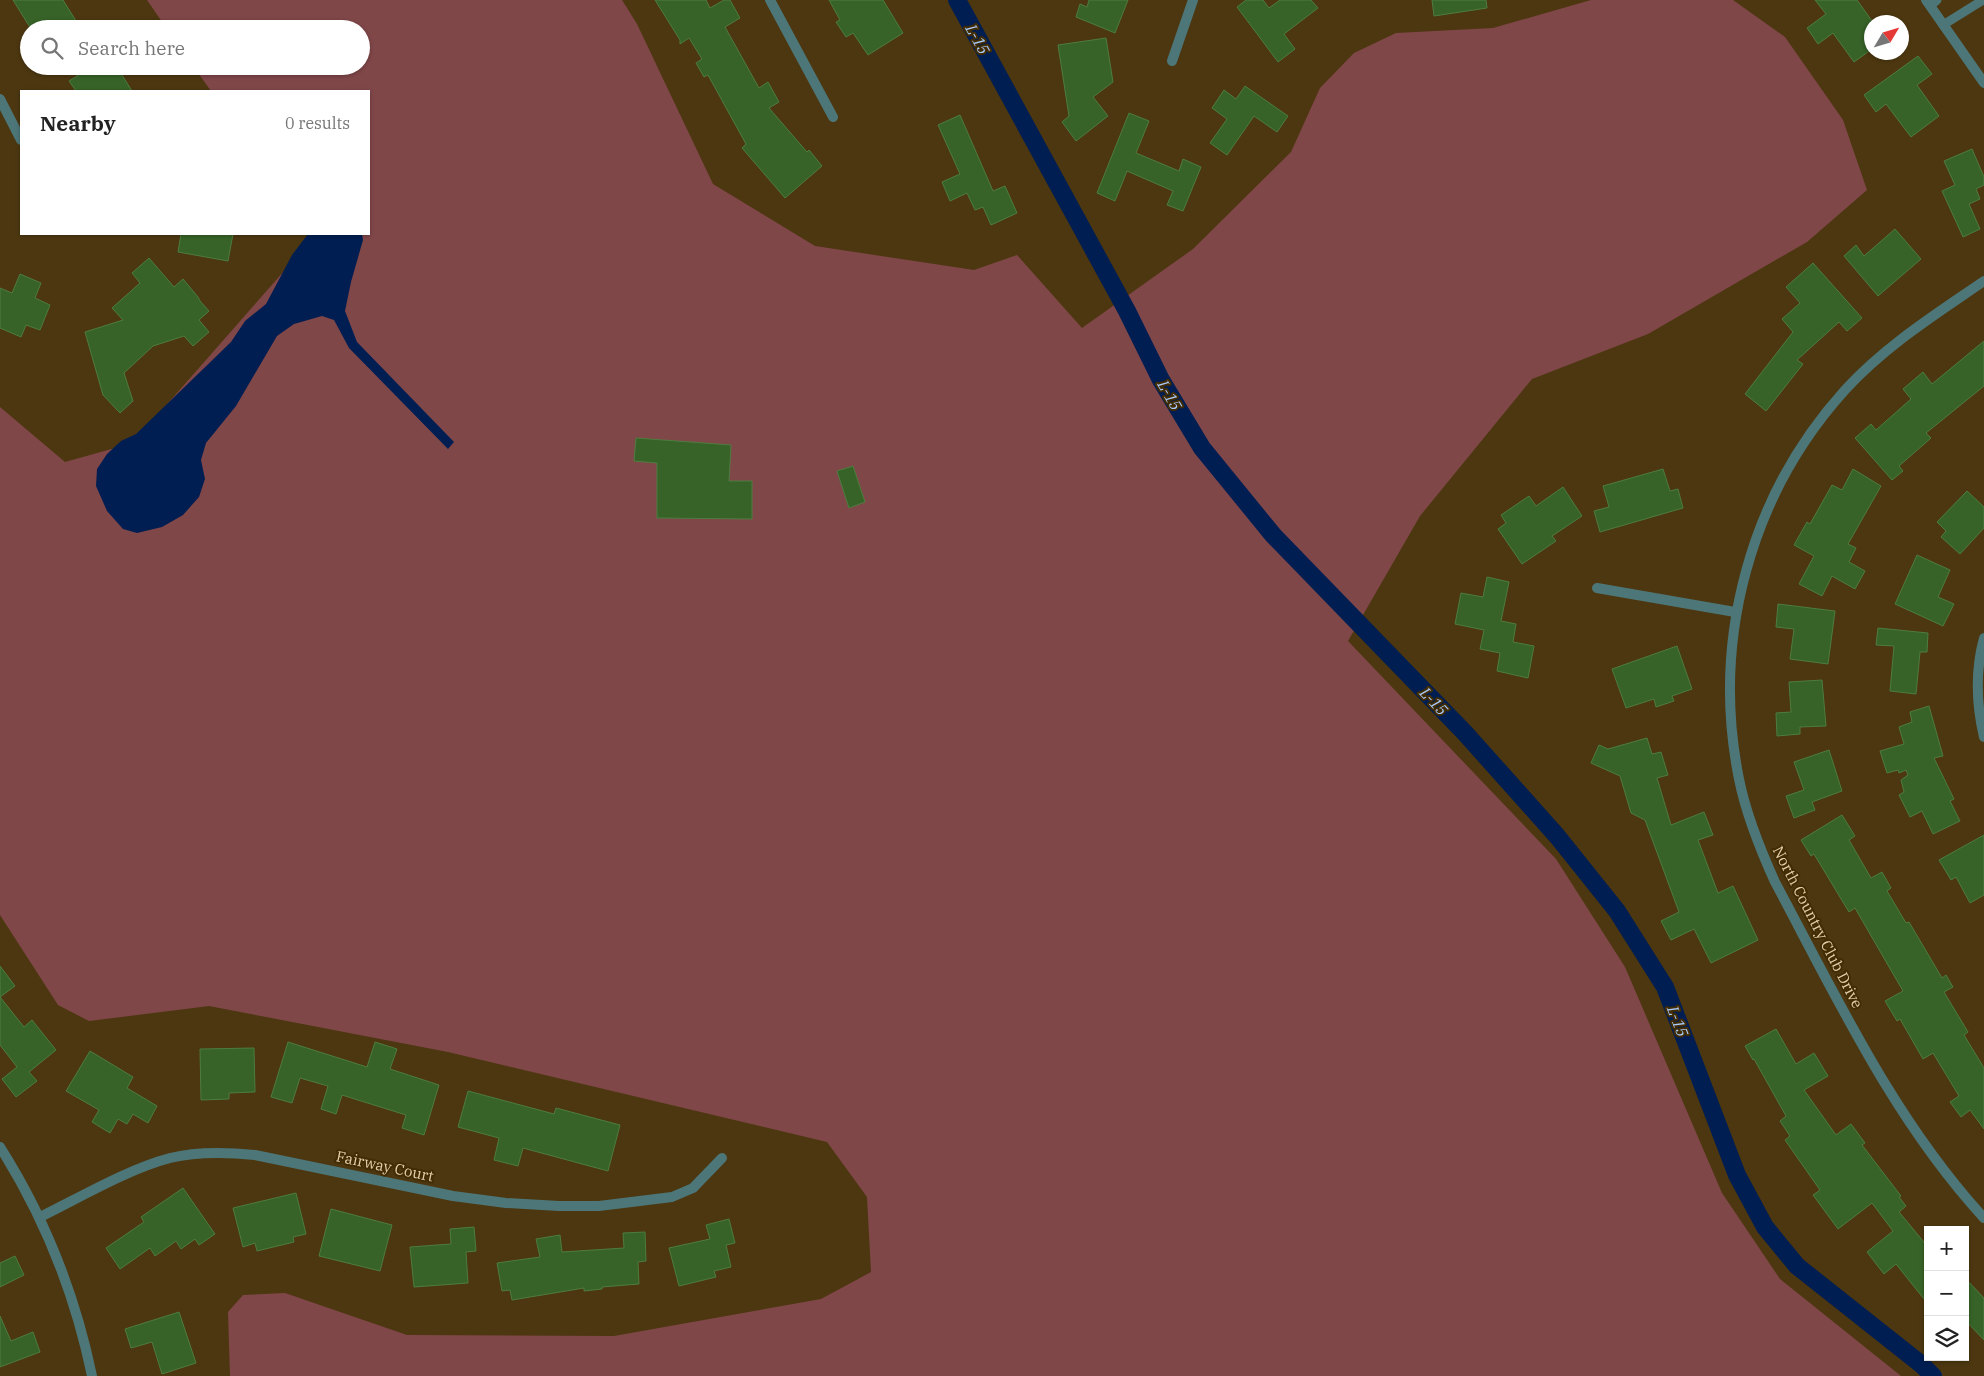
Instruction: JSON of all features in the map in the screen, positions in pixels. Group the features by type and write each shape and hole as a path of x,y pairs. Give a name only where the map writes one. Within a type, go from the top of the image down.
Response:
{"street":[{"path":"770,0 833,117"},
{"path":"1172,61 1193,0"},
{"path":"1931,2 1944,25 1984,82"},
{"path":"0,99 20,138"},
{"name":"North Country Club Drive","path":"1984,281 1902,338 1867,368 1845,390 1816,426 1790,464 1757,533 1743,577 1735,612 1730,663 1730,709 1734,750 1747,810 1762,854 1779,890 1878,1074 1903,1114 1936,1160 1984,1218"},
{"path":"1597,588 1735,612"},
{"path":"1984,638 1980,651 1977,688 1979,715 1984,737"},
{"path":"0,1147 40,1217 72,1295 92,1376"},
{"name":"Fairway Court","path":"40,1217 143,1167 170,1158 198,1153 226,1152 255,1155 453,1196 506,1203 567,1206 599,1206 672,1197 693,1188 722,1158"}],"lane":[{"path":"1944,25 1983,0"}],"shaded area":[{"path":"147,0 622,0 637,24 713,184 815,246 974,270 1017,255 1082,328 1193,249 1291,152 1320,88 1354,53 1396,33 1493,28 1591,0 1733,0 1785,37 1843,120 1867,190 1807,242 1648,334 1532,379 1420,516 1348,641 1556,859 1625,967 1722,1193 1780,1279 1901,1376 230,1376 228,1312 243,1295 285,1293 407,1335 614,1336 821,1299 871,1272 867,1197 827,1142 448,1052 209,1006 89,1021 58,1005 0,915 0,407 65,462 133,443 313,238 311,235 370,235 370,90 210,90 199,75 370,75 370,20 161,20"}],"water":[{"path":"307,235 362,235 363,240 345,311 357,342 454,442 448,449 349,348 334,320 322,316 294,324 277,336 236,406 206,443 201,460 205,479 199,497 183,515 162,527 137,533 123,529 107,511 96,486 97,469 107,454 121,441 136,434 231,342 245,321 266,304 292,255"}],"building":[{"path":"13,0 63,0 75,20 25,20"},
{"path":"655,0 706,0 710,8 724,0 730,0 740,18 725,27 759,88 768,82 779,102 769,108 807,152 809,150 822,166 785,198 742,148 746,144 708,75 704,77 696,63 702,59 689,38 680,44 680,40"},
{"path":"829,0 883,0 903,33 868,55 853,33 846,37 836,22 840,20"},
{"path":"1089,0 1128,0 1115,33 1076,17 1080,4 1087,7"},
{"path":"1246,0 1263,0 1269,8 1280,0 1311,0 1318,8 1284,34 1295,49 1278,62 1237,7"},
{"path":"1432,0 1486,0 1487,8 1434,16"},
{"path":"1815,0 1857,0 1868,15 1864,15 1864,55 1854,62 1833,33 1818,44 1807,28 1826,14"},
{"path":"1106,38 1113,82 1093,97 1108,116 1076,141 1062,122 1069,116 1058,45"},
{"path":"1918,56 1932,74 1917,85 1939,116 1911,137 1886,104 1876,112 1864,95"},
{"path":"79,75 122,75 131,90 75,90 69,81"},
{"path":"1245,86 1288,116 1277,132 1254,116 1227,155 1210,143 1227,119 1212,108 1224,90 1236,99"},
{"path":"1129,113 1149,121 1136,153 1179,171 1183,159 1201,167 1183,211 1167,205 1173,191 1127,171 1115,201 1097,193"},
{"path":"960,115 993,191 1005,186 1017,213 991,225 983,207 975,210 967,193 950,201 942,182 960,174 938,125"},
{"path":"1972,149 1984,177 1984,185 1976,189 1980,199 1969,204 1980,229 1963,237 1942,191 1955,185 1944,161"},
{"path":"1895,229 1921,259 1878,296 1844,256 1856,245 1864,256"},
{"path":"181,235 233,235 228,261 178,252"},
{"path":"149,258 174,287 183,279 198,297 209,311 199,320 209,332 193,346 184,336 153,346 124,373 133,401 120,413 103,395 85,332 123,320 112,308 140,283 132,273"},
{"path":"1813,263 1862,318 1847,331 1839,322 1797,360 1803,364 1766,411 1745,394 1793,332 1782,319 1800,303 1786,287"},
{"path":"20,274 41,283 35,298 50,305 40,330 26,325 21,337 0,328 0,288 12,293"},
{"path":"1984,341 1984,386 1926,433 1931,438 1899,466 1903,471 1892,480 1855,438 1871,424 1876,430 1911,399 1903,389 1923,372 1932,384"},
{"path":"636,438 731,445 729,481 752,481 752,519 657,518 657,463 634,461"},
{"path":"853,466 865,502 849,508 837,471"},
{"path":"1663,469 1670,491 1678,489 1683,508 1600,532 1594,511 1609,507 1603,486"},
{"path":"1853,469 1881,486 1848,544 1856,548 1849,562 1865,571 1855,589 1832,576 1822,596 1799,584 1814,556 1794,545 1807,522 1810,524 1832,485 1842,490"},
{"path":"1563,487 1582,516 1552,536 1556,541 1522,564 1498,529 1506,523 1501,515 1529,496 1536,506"},
{"path":"1967,491 1984,507 1984,528 1960,554 1941,537 1946,531 1937,522"},
{"path":"1917,555 1950,570 1938,597 1954,604 1943,626 1895,604"},
{"path":"1487,577 1509,582 1501,621 1516,624 1513,642 1534,646 1528,678 1497,671 1500,653 1480,649 1484,630 1455,624 1461,593 1483,597"},
{"path":"1778,604 1835,611 1828,664 1790,659 1794,629 1776,627"},
{"path":"1878,628 1928,633 1927,652 1920,652 1916,694 1890,691 1894,646 1876,645"},
{"path":"1677,646 1692,689 1672,696 1674,701 1656,707 1654,699 1626,708 1612,669"},
{"path":"1822,680 1826,726 1800,727 1800,734 1777,736 1776,713 1791,712 1789,682"},
{"path":"1929,706 1943,756 1934,758 1954,799 1950,801 1960,821 1933,834 1922,811 1910,817 1899,795 1904,792 1901,780 1908,775 1906,770 1899,773 1898,770 1887,773 1880,751 1904,744 1899,727 1912,722 1910,712"},
{"path":"1647,738 1652,754 1661,752 1668,775 1657,778 1671,825 1704,812 1713,835 1698,840 1718,893 1733,886 1758,940 1711,963 1694,929 1671,940 1661,921 1679,912 1645,820 1631,813 1620,776 1591,763 1599,745 1608,749"},
{"path":"1829,750 1842,791 1812,802 1815,810 1794,818 1786,796 1804,790 1794,762"},
{"path":"1842,815 1855,836 1849,840 1871,878 1882,872 1891,888 1887,891 1906,923 1909,922 1942,978 1946,975 1953,987 1944,992 1968,1032 1964,1035 1984,1068 1984,1129 1970,1110 1961,1117 1950,1102 1959,1096 1933,1053 1923,1059 1900,1019 1897,1021 1885,1001 1903,991 1855,908 1849,912 1814,854 1811,856 1801,840"},
{"path":"1984,835 1984,895 1970,903 1956,877 1951,880 1939,860"},
{"path":"0,966 15,986 0,997"},
{"path":"0,997 24,1027 32,1020 56,1050 29,1072 37,1081 16,1097 2,1079 17,1067 0,1045"},
{"path":"1776,1029 1796,1064 1814,1053 1828,1076 1804,1090 1836,1135 1851,1124 1865,1143 1862,1145 1901,1196 1899,1197 1906,1206 1899,1212 1924,1242 1924,1299 1896,1264 1884,1274 1867,1252 1893,1231 1872,1203 1838,1229 1813,1195 1820,1190 1785,1140 1790,1136 1780,1121 1786,1116 1745,1046"},
{"path":"288,1042 367,1067 375,1042 397,1049 390,1069 439,1085 424,1135 402,1128 406,1115 342,1095 336,1114 321,1109 328,1086 300,1078 292,1103 271,1097"},
{"path":"254,1048 255,1092 229,1093 229,1099 201,1100 200,1049"},
{"path":"90,1051 133,1077 127,1088 157,1106 148,1123 133,1114 127,1124 118,1119 110,1133 92,1122 99,1110 66,1091"},
{"path":"468,1091 554,1114 556,1108 620,1125 608,1171 523,1148 518,1166 494,1160 499,1138 458,1127"},
{"path":"183,1188 215,1234 199,1245 195,1239 181,1249 176,1241 155,1256 150,1248 120,1269 106,1248 144,1222 141,1217"},
{"path":"296,1193 306,1234 293,1237 294,1242 257,1251 255,1243 243,1247 233,1208"},
{"path":"331,1209 392,1225 380,1271 319,1256"},
{"path":"729,1219 735,1243 726,1245 731,1267 714,1271 716,1277 679,1286 669,1248 710,1239 706,1225"},
{"path":"474,1227 476,1251 466,1252 468,1283 414,1287 410,1247 451,1244 450,1229"},
{"path":"645,1232 646,1261 638,1262 639,1284 602,1287 602,1289 584,1291 584,1288 512,1300 510,1290 502,1291 497,1263 540,1257 536,1239 560,1235 562,1252 624,1248 623,1233"},
{"path":"15,1256 24,1275 0,1287 0,1263"},
{"path":"1969,1282 1984,1298 1984,1340 1969,1324"},
{"path":"179,1312 196,1363 162,1374 152,1342 131,1348 125,1329"},
{"path":"0,1316 11,1341 33,1332 40,1352 0,1367"}],"waterway":[{"name":"L-15","path":"957,0 1127,311 1161,380 1202,448 1273,535 1465,733 1557,836 1617,911 1665,987 1737,1175 1765,1227 1797,1266 1922,1365 1933,1376"}]}
